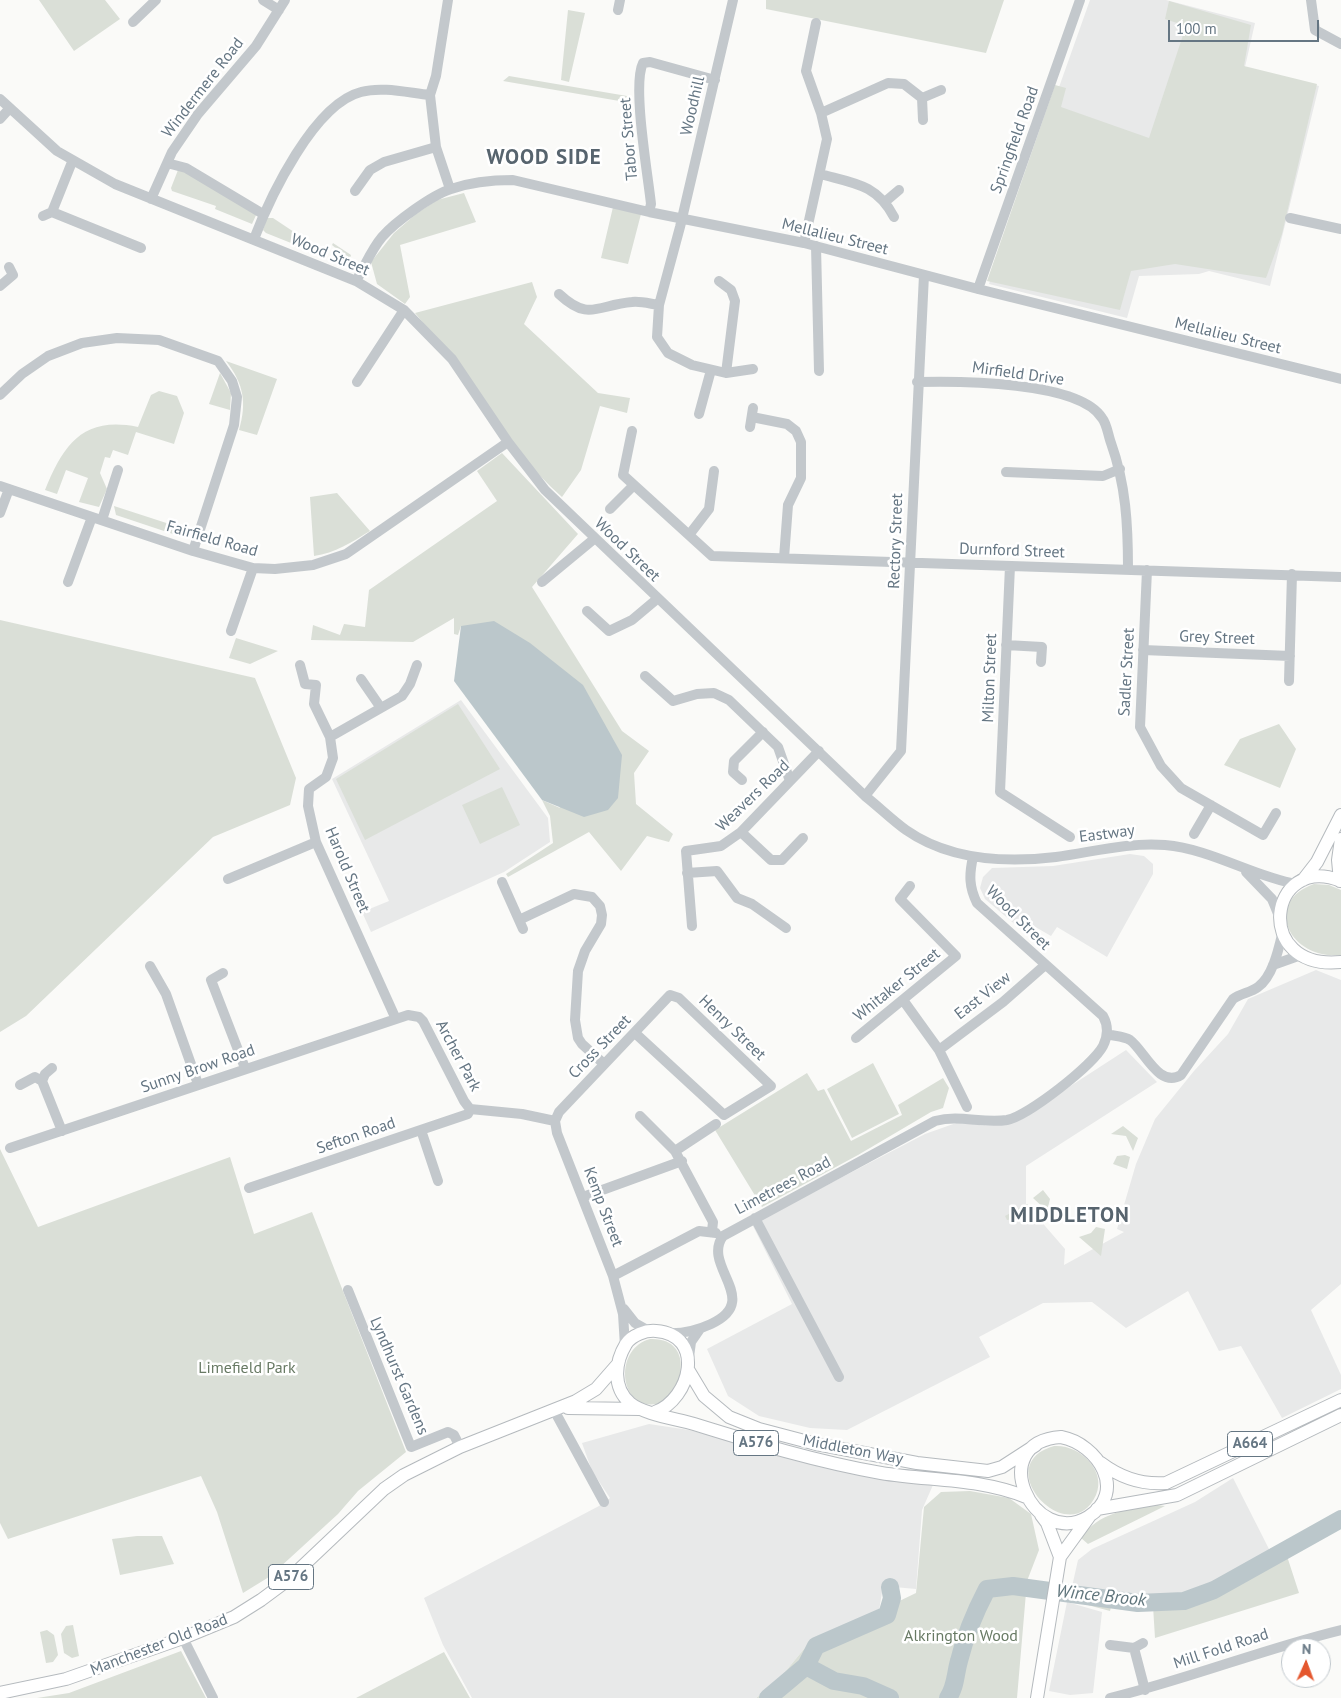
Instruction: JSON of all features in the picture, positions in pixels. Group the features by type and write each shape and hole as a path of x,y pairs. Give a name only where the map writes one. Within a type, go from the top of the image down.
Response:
{"main road":[{"path":"1338,965 1320,962 1301,955 1289,945 1282,935 1279,916 1283,900 1317,862 1341,815"},
{"path":"1300,882 1321,876 1341,881 1338,860 1341,839"},
{"path":"625,1346 634,1337 649,1331 665,1333 682,1344 689,1357 689,1371 674,1401 655,1412"},
{"name":"A576","path":"617,1365 625,1346"},
{"path":"617,1365 617,1378 621,1391 629,1402 640,1409"},
{"name":"Manchester Old Road","path":"0,1693 66,1679 183,1638 234,1617 288,1580 384,1489 422,1464 554,1410 596,1389 617,1365"},
{"name":"Middleton Way","path":"689,1371 711,1404 729,1417 748,1426 834,1448 917,1463 988,1471 1002,1467 1036,1445"},
{"name":"A664","path":"1037,1698 1060,1557 1047,1523 1026,1497 1021,1484 1021,1469 1028,1453 1036,1445 1053,1438 1071,1439 1087,1448 1101,1464 1112,1472 1132,1480 1150,1483 1166,1482 1341,1400"},
{"name":"Manchester Old Road","path":"554,1410 577,1407 640,1409"},
{"name":"A576","path":"640,1409 655,1412"},
{"name":"Middleton Way","path":"655,1412 748,1441 858,1468 915,1478 989,1485 1026,1497"},
{"name":"A664","path":"1037,1510 1052,1520 1077,1522 1095,1511 1178,1495 1341,1415"},
{"name":"A664","path":"1060,1557 1102,1501 1106,1485 1101,1464"}],"street":[{"path":"133,22 156,0"},
{"path":"263,0 279,10"},
{"name":"Windermere Road","path":"151,199 167,163 198,114 256,46 285,0"},
{"path":"448,0 436,76 430,95 436,147 450,189"},
{"name":"Woodhill","path":"732,0 682,219 659,305 658,337 668,353 678,360 726,373 753,369"},
{"name":"Springfield Road","path":"978,289 1080,0"},
{"path":"1311,0 1315,30 1341,44"},
{"path":"804,243 827,139 821,112 806,71 812,56 816,23"},
{"name":"Tabor Street","path":"649,212 651,204 639,94 643,63 650,62 715,80"},
{"path":"821,112 888,83 904,84 922,98 923,120"},
{"path":"254,239 263,214 280,178 326,116 343,100 362,91 388,90 430,95"},
{"path":"922,98 941,90"},
{"name":"Wood Street","path":"0,99 56,150 72,162 115,184 356,281 384,295 404,310 452,359 508,442 545,490 594,539 866,796 906,831 934,844 973,857 969,875 971,891 977,903 1044,966 1103,1016 1107,1034"},
{"path":"0,118 10,108"},
{"path":"355,191 370,170 384,162 436,147"},
{"path":"72,162 48,214 141,248"},
{"path":"167,163 186,168 263,214"},
{"path":"820,174 870,188 886,201 894,217"},
{"name":"Mellalieu Street","path":"356,281 382,237 399,220 450,189 489,180 513,180 649,212 804,243 978,289 1341,379"},
{"path":"886,201 899,190"},
{"path":"1290,218 1341,229"},
{"path":"816,246 820,371"},
{"path":"0,286 13,275 9,267"},
{"name":"Rectory Street","path":"866,796 901,751 917,382 924,275"},
{"path":"719,281 731,290 735,301 726,373"},
{"path":"558,294 572,307 584,310 634,302 659,305"},
{"path":"357,382 404,310"},
{"path":"0,395 22,374 48,356 82,343 117,338 159,340 218,361 232,381 237,397 234,425 193,551"},
{"path":"699,414 711,370"},
{"name":"Mirfield Drive","path":"917,382 970,381 1056,392 1086,402 1102,418 1120,469 1127,512 1128,570"},
{"path":"752,417 786,424 796,431 801,442 801,478 788,505 784,558"},
{"path":"610,509 634,485 623,475 632,431"},
{"name":"Fairfield Road","path":"4,487 193,551 253,568 275,569 313,564 346,554 508,442"},
{"path":"1006,472 1103,476 1120,469"},
{"path":"68,582 118,470"},
{"path":"689,535 709,509 714,471"},
{"name":"Durnford Street","path":"634,485 712,556 1341,577"},
{"path":"0,513 4,487"},
{"path":"542,582 594,539"},
{"name":"Milton Street","path":"1010,566 1000,792 1070,837"},
{"path":"231,631 253,568"},
{"name":"Sadler Street","path":"1147,570 1140,727 1161,766 1181,788 1264,835 1276,813"},
{"path":"1289,681 1292,574"},
{"path":"587,612 609,631 632,620 657,599"},
{"path":"1006,645 1042,647 1041,662"},
{"name":"Grey Street","path":"1143,650 1290,656"},
{"path":"300,665 305,684 316,685 314,704 330,737 402,696 410,684 416,665"},
{"path":"644,676 673,701 698,694 714,693 729,700 778,746 790,781"},
{"path":"361,679 381,708"},
{"path":"742,780 733,772 734,761 763,732"},
{"name":"Harold Street","path":"330,737 333,758 326,777 309,789 308,806 316,842 395,1017"},
{"name":"Weavers Road","path":"692,926 686,851 721,846 741,832 819,751"},
{"path":"1194,834 1211,806"},
{"path":"741,832 771,860 782,860 803,838"},
{"path":"228,879 316,842"},
{"name":"Eastway","path":"973,857 1012,860 1056,857 1119,845 1164,845 1195,851 1241,868 1300,882"},
{"name":"Eastway","path":"1241,868 1272,899 1279,916"},
{"path":"687,873 717,871 738,898 752,904 786,928"},
{"path":"502,882 521,925 574,894 592,897 600,906 601,924 585,951 576,979 575,1020 578,1038 604,1064"},
{"name":"Whitaker Street","path":"856,1038 956,956 900,899 910,886"},
{"path":"1107,1034 1129,1039 1160,1073 1168,1078 1176,1078 1181,1075 1233,999 1239,994 1257,988 1265,980 1273,965 1282,935"},
{"path":"1273,965 1301,955"},
{"path":"157,957 147,968 166,994 198,1084"},
{"name":"East View","path":"940,1050 1003,1002 1044,966"},
{"path":"222,973 211,980 245,1068"},
{"name":"Cross Street","path":"555,1121 559,1112 572,1096 670,995"},
{"name":"Henry Street","path":"635,1033 706,1101 726,1116 771,1086 679,998 670,995"},
{"path":"903,1000 940,1050 967,1107"},
{"name":"Archer Park","path":"395,1017 410,1014 421,1018 470,1109 522,1114 555,1121"},
{"name":"Sunny Brow Road","path":"10,1148 395,1017"},
{"name":"Limetrees Road","path":"723,1236 929,1124 947,1118 962,1117 990,1121 1009,1119 1023,1112 1082,1070 1102,1048 1107,1034"},
{"path":"42,1082 45,1074 52,1068"},
{"path":"20,1085 35,1077 42,1082 62,1131"},
{"name":"Sefton Road","path":"249,1188 468,1114 470,1109"},
{"path":"640,1116 675,1151 682,1161 713,1222 712,1231"},
{"name":"Kemp Street","path":"555,1121 557,1133 622,1303 625,1346"},
{"path":"675,1151 716,1124"},
{"path":"421,1130 438,1181"},
{"path":"583,1197 682,1161"},
{"path":"755,1218 839,1377"},
{"path":"613,1276 699,1231 712,1231 723,1236 716,1257 731,1284 732,1304 724,1317 700,1329 683,1333 665,1333"},
{"name":"Lyndhurst Gardens","path":"348,1290 411,1447 448,1432 454,1435 460,1447"},
{"name":"Kemp Street","path":"622,1303 635,1323 649,1331"},
{"path":"689,1357 691,1342 700,1329"},
{"path":"554,1410 604,1502"},
{"name":"Mill Fold Road","path":"1110,1698 1145,1690 1285,1643 1341,1630"},
{"path":"183,1638 213,1698"},
{"path":"1110,1645 1138,1646 1145,1690"}],"shaded area":[{"path":"1090,0 1166,0 1255,23 1245,67 1319,86 1270,286 1209,271 1199,274 1139,276 1127,318 989,284"},
{"path":"494,621 530,643 583,685 622,755 618,798 608,810 584,817 542,800 454,681 461,626"},
{"path":"461,700 548,818 550,842 504,872 371,932 362,912 389,901 332,779"},
{"path":"1130,854 1144,856 1153,864 1153,874 1107,957 1057,927 1051,936 1032,925 1024,932 985,899 980,888 983,877 992,868 1053,866"},
{"path":"1316,970 1341,980 1341,1284 1311,1310 1341,1375 1341,1389 1282,1418 1241,1346 1219,1351 1188,1291 1126,1328 1092,1302 1043,1303 979,1337 990,1357 847,1430 810,1428 759,1416 728,1396 707,1349 792,1304 752,1224 925,1134 959,1122 986,1126 1015,1122 1126,1050 1157,1082 1026,1166 1026,1204 1065,1249 1064,1265 1124,1232 1117,1229 1136,1164 1155,1119 1194,1071 1228,1034 1248,999"},
{"path":"649,1424 689,1430 840,1469 933,1485 922,1510 916,1589 883,1586 879,1611 804,1649 775,1684 756,1698 472,1698 443,1645 424,1598 599,1506 610,1498 592,1471 582,1443"},
{"path":"1233,1478 1270,1551 1193,1592 1158,1599 1125,1599 1071,1591 1078,1560 1092,1549 1195,1502"},
{"path":"1067,1602 1102,1612 1093,1693 1070,1695 1049,1691"}],"green space":[{"path":"39,0 105,0 120,19 74,51"},
{"path":"766,0 1004,0 986,53 766,9"},
{"path":"1169,1 1251,25 1244,66 1317,84 1282,234 1266,278 1175,264 1131,271 1120,310 987,281 1055,85 1066,88 1061,107 1149,138 1186,26 1165,19"},
{"path":"568,10 585,13 569,82 561,80"},
{"path":"509,76 627,96 631,103 503,81"},
{"path":"178,170 186,171 257,213 252,224 215,209 216,206 172,191 171,188"},
{"path":"464,193 476,222 400,245 410,297 405,304 377,284 371,262 394,233 416,214 437,200"},
{"path":"613,207 641,214 628,264 601,258"},
{"path":"267,218 273,218 312,244 310,247 316,253 266,233 263,230"},
{"path":"333,243 351,255 348,265 333,260 338,250 332,245"},
{"path":"532,282 537,297 524,324 598,393 630,398 627,413 600,406 581,470 562,497 521,455 415,313"},
{"path":"226,361 277,379 257,435 239,430 243,411 242,394 237,378"},
{"path":"220,373 231,393 230,410 209,404"},
{"path":"159,391 177,396 184,413 174,444 136,432 128,455 113,450 110,458 105,457 100,473 107,489 99,507 79,502 88,478 66,470 57,494 45,490 60,459 78,437 89,430 103,426 138,427 151,395"},
{"path":"502,453 578,534 532,587 622,731 649,751 634,773 636,804 673,834 669,842 647,836 621,871 589,832 508,877 506,874 553,843 550,816 542,800 560,808 461,626 458,635 454,634 454,618 413,642 311,640 313,625 340,635 344,624 365,627 369,590 497,501 477,471"},
{"path":"337,493 370,531 336,550 314,556 310,497"},
{"path":"114,506 191,531 185,538 116,515"},
{"path":"0,620 255,678 296,778 290,805 213,837 26,1016 0,1032"},
{"path":"236,638 278,651 250,664 229,658"},
{"path":"458,704 500,769 365,840 336,779"},
{"path":"1279,724 1296,749 1280,788 1224,765 1240,739"},
{"path":"502,787 520,825 480,844 462,805"},
{"path":"1314,884 1329,885 1341,890 1341,955 1323,954 1308,949 1296,939 1289,928 1286,916 1289,903 1298,892"},
{"path":"873,1063 899,1114 852,1138 827,1089"},
{"path":"807,1073 818,1091 824,1089 851,1141 902,1115 898,1105 943,1078 949,1088 943,1108 931,1112 858,1155 762,1207 715,1130"},
{"path":"1123,1126 1138,1138 1133,1151 1126,1136 1111,1134"},
{"name":"Limefield Park","path":"0,1149 38,1227 230,1157 254,1234 312,1212 406,1452 358,1491 338,1514 269,1577 243,1593 217,1512 201,1476 8,1539 0,1523"},
{"path":"1125,1155 1130,1157 1127,1169 1113,1164 1117,1156"},
{"path":"1043,1190 1050,1199 1047,1211 1033,1198"},
{"path":"1027,1204 1029,1206 1028,1216 1007,1220 1005,1216"},
{"path":"1096,1227 1105,1229 1101,1256 1079,1237 1091,1233"},
{"path":"650,1339 665,1341 675,1348 680,1357 681,1369 673,1391 665,1400 656,1404 644,1403 634,1398 628,1389 625,1378 630,1354 638,1345"},
{"path":"1054,1446 1073,1449 1088,1460 1094,1468 1098,1477 1096,1495 1084,1510 1069,1514 1054,1510 1040,1499 1031,1485 1029,1470 1036,1456"},
{"name":"Alkrington Wood","path":"970,1491 1009,1498 1031,1514 1039,1550 1027,1581 1017,1698 756,1698 775,1684 804,1649 814,1642 916,1593 924,1507 941,1492"},
{"path":"1157,1505 1165,1506 1088,1544 1081,1538 1105,1517 1125,1510"},
{"path":"1341,1514 1341,1525 1286,1553 1299,1593 1155,1638 1153,1606 1112,1603 1110,1611 1069,1600 1071,1592 1119,1599 1152,1600 1184,1597 1200,1592 1229,1579 1274,1553 1274,1549"},
{"path":"162,1536 174,1564 120,1575 112,1539"},
{"path":"73,1625 79,1656 72,1658 64,1653 61,1634 66,1626"},
{"path":"47,1630 54,1635 58,1655 53,1662 46,1663 40,1632"},
{"path":"181,1651 206,1698 37,1698 69,1693"},
{"path":"444,1652 470,1698 356,1698"}],"waterway":[{"name":"Wince Brook","path":"948,1698 954,1685 967,1633 987,1589 1013,1586 1138,1603 1184,1601 1214,1590 1341,1519"},
{"path":"768,1698 806,1666 816,1646 887,1615 892,1598 890,1587"},
{"name":"Wince Brook","path":"806,1666 834,1681 863,1686 890,1698"}],"district":[{"name":"WOOD SIDE","path":"544,158"},
{"name":"MIDDLETON","path":"1070,1216"}]}
